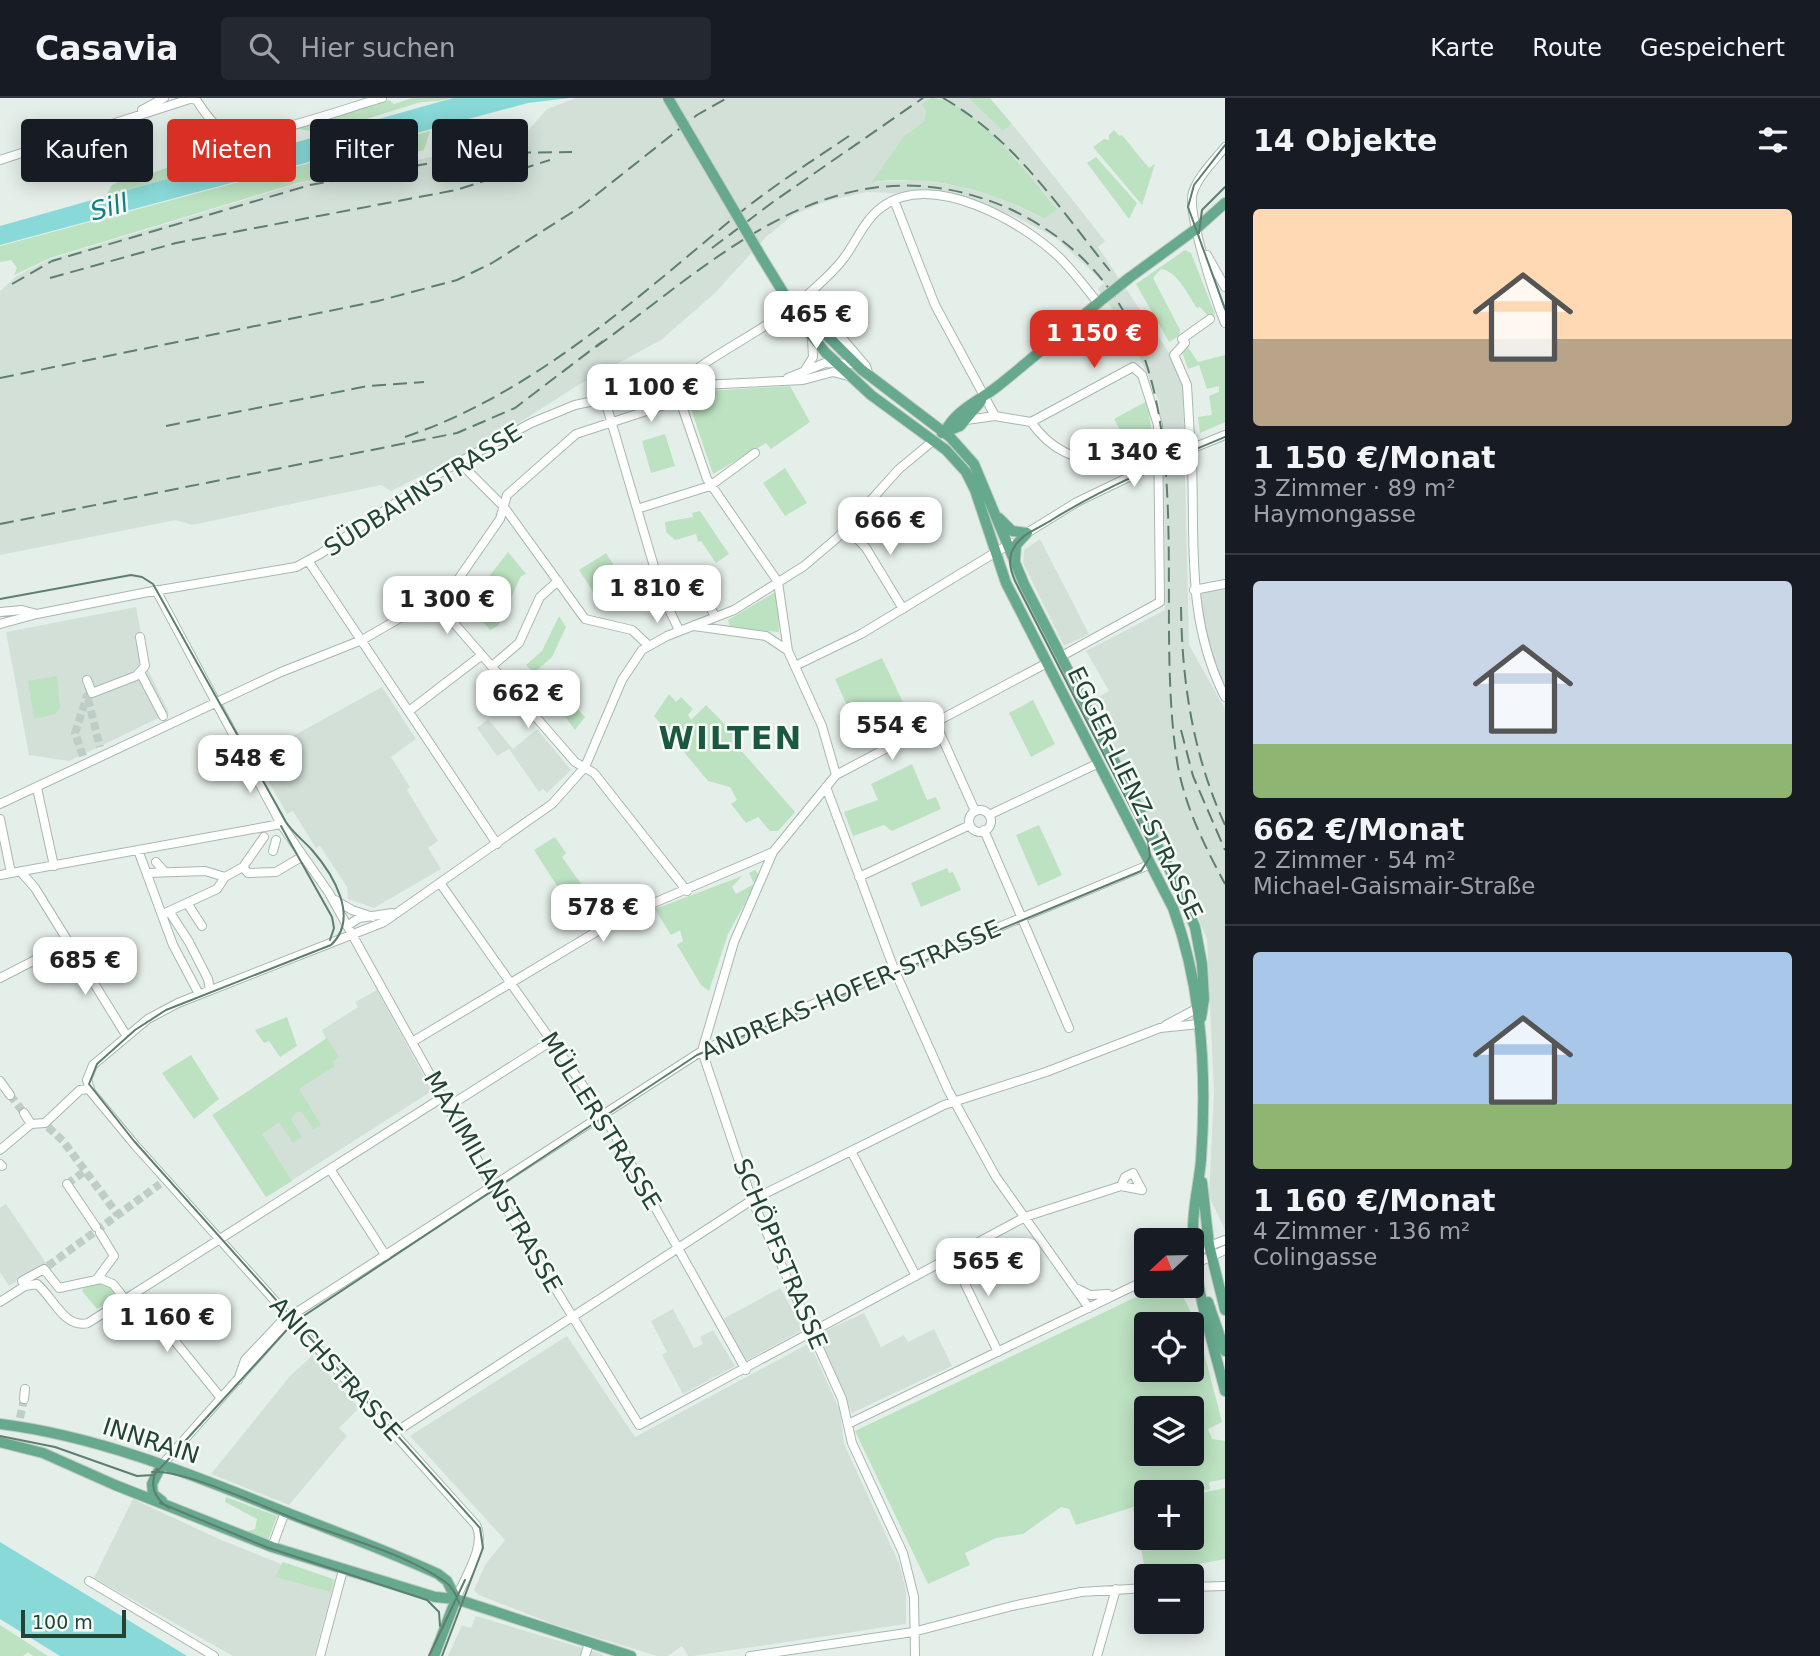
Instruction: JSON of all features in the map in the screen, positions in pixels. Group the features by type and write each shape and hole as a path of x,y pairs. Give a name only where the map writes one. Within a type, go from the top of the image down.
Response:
{"main road":[{"path":"668,98 785,294"},
{"path":"944,432 950,421 1145,265 1196,229 1225,203"},
{"name":"EGGER-LIENZ-STRASSE","path":"785,294 812,337 848,376 955,458 970,478 993,552 1173,908 1185,944 1199,1024 1203,1097 1201,1164 1193,1228"},
{"name":"EGGER-LIENZ-STRASSE","path":"785,294 855,364 944,432 974,464 1015,564 1195,927 1200,949 1204,999 1199,1024"},
{"path":"933,440 966,420 985,395"},
{"path":"994,513 1012,531 1027,533"},
{"path":"1015,564 1016,545 1027,533"},
{"path":"1151,864 1162,856"},
{"path":"1185,944 1191,951 1200,949"},
{"name":"EGGER-LIENZ-STRASSE","path":"1201,1164 1209,1245 1225,1310"},
{"name":"EGGER-LIENZ-STRASSE","path":"1204,1293 1225,1351"},
{"name":"EGGER-LIENZ-STRASSE","path":"1204,1298 1225,1391"},
{"name":"INNRAIN","path":"0,1424 57,1433 161,1466 285,1512 438,1574 447,1581 456,1599"},
{"name":"INNRAIN","path":"0,1442 43,1453 272,1547 435,1597 456,1599 631,1656"},
{"path":"161,1466 152,1483 153,1494 166,1505"},
{"path":"434,1656 456,1599"}],"street":[{"path":"132,116 164,98"},
{"path":"0,160 194,98 225,131 248,136 382,98"},
{"path":"1224,319 1191,210 1194,190 1225,147"},
{"path":"869,376 866,366 806,296 842,260 877,210 894,200 917,195 943,197 999,215 1027,231 1059,257 1101,301"},
{"path":"894,200 935,305 995,416"},
{"path":"1203,250 1225,288"},
{"path":"783,313 753,336 696,367 675,386 710,486 778,582 788,651 821,726 836,775"},
{"path":"1191,437 1188,386 1174,355 1189,333 1208,318"},
{"path":"803,372 813,357 812,337"},
{"path":"786,379 836,363 855,364"},
{"path":"966,420 995,416 1031,422 1133,367 1142,375 1151,399 1160,440 1161,599 1158,605 1060,656"},
{"name":"SÜDBAHNSTRASSE","path":"37,614 156,590 290,568 309,562 460,463 531,423 604,397 675,386 803,380 833,372 848,376"},
{"path":"604,397 663,597 679,630"},
{"path":"0,804 37,788 102,752 281,672 362,640 433,599 457,580 500,519 507,495 576,434 680,400"},
{"path":"1031,422 1045,441 1063,452 1090,459 1107,453"},
{"path":"795,666 839,646 903,609 1077,502 1225,435"},
{"path":"0,1150 31,1124 47,1125 80,1090 89,1089 89,1073 93,1065 126,1035 166,1009 384,922 557,800 585,767 622,680 648,645 691,625 734,610 817,555 900,469 933,440"},
{"path":"637,509 710,486 755,453"},
{"path":"1192,462 1194,590 1208,664 1225,697"},
{"path":"460,463 504,507 586,620 632,631 648,645"},
{"path":"846,527 866,548 903,609"},
{"path":"309,562 498,844"},
{"path":"492,666 519,643 540,597 558,581"},
{"path":"663,597 696,583 715,616"},
{"path":"1194,590 1225,584"},
{"path":"156,590 281,824 329,892 343,906 373,917"},
{"path":"433,599 575,762 594,773 687,891"},
{"path":"0,612 22,610 37,614"},
{"path":"0,624 37,614"},
{"path":"691,625 766,636 788,651"},
{"path":"87,680 92,693 140,672 145,666 140,637"},
{"path":"409,711 482,655"},
{"path":"702,1051 734,942 773,852 836,775 1047,663"},
{"path":"140,672 163,716"},
{"path":"935,722 975,811"},
{"path":"989,815 1098,763"},
{"path":"826,787 895,970 954,1102 996,1177 1078,1289 1088,1308"},
{"path":"37,788 54,866"},
{"path":"970,825 970,816 981,810 989,815 990,822 984,831"},
{"path":"0,819 11,873"},
{"path":"0,875 281,824"},
{"path":"859,877 970,825"},
{"path":"970,825 978,831 984,831"},
{"path":"984,831 1069,1028"},
{"path":"166,912 218,889 225,877 243,867 264,837"},
{"path":"273,850 276,840"},
{"path":"138,850 154,900 188,941 208,979 210,990"},
{"path":"412,1042 621,917 773,852"},
{"path":"243,867 248,873 276,872 303,856"},
{"path":"156,862 165,872"},
{"name":"ANDREAS-HOFER-STRASSE","path":"161,1466 292,1318 702,1051 1151,864"},
{"path":"146,873 187,869 225,877"},
{"path":"20,872 126,1035"},
{"name":"MÜLLERSTRASSE","path":"440,883 603,1114 746,1370"},
{"name":"MAXIMILIANSTRASSE","path":"329,892 493,1186 571,1318 639,1425 746,1370"},
{"path":"187,903 202,926"},
{"path":"166,912 173,940 199,994"},
{"path":"347,926 359,918 395,912"},
{"path":"0,978 68,943"},
{"path":"394,1433 752,1200 954,1102 1046,1072 1160,1028 1196,1009"},
{"path":"1160,1028 1199,1024"},
{"path":"449,1106 553,1040"},
{"name":"SCHÖPFSTRASSE","path":"702,1051 752,1200 842,1399 852,1443 911,1577 916,1621 913,1632 915,1656"},
{"path":"0,1081 10,1095"},
{"name":"ANICHSTRASSE","path":"89,1089 480,1532 479,1545 456,1599"},
{"path":"0,1302 29,1284 41,1287 68,1320 78,1324 88,1323 127,1295 443,1097"},
{"path":"24,1113 31,1124"},
{"path":"851,1151 916,1276"},
{"path":"330,1169 386,1256"},
{"path":"67,1184 114,1256 97,1279"},
{"path":"746,1370 1025,1217 1121,1186"},
{"path":"1204,1249 1225,1240"},
{"path":"1204,1257 1212,1257 1225,1250"},
{"path":"952,1257 998,1352"},
{"path":"22,1281 46,1267 59,1288 97,1279 111,1282 127,1295 221,1398"},
{"path":"848,1424 1134,1286"},
{"path":"1078,1289 1096,1296 1118,1293"},
{"path":"24,1399 25,1389"},
{"path":"272,1547 285,1512"},
{"path":"320,1656 343,1570"},
{"path":"89,1581 214,1656"},
{"path":"1204,1587 1225,1586"},
{"path":"750,1656 913,1632 1081,1592 1134,1588"},
{"path":"1097,1656 1116,1589"},
{"path":"585,1656 589,1643"}],"shaded area":[{"path":"576,98 931,98 923,104 926,111 924,121 903,137 873,182 916,180 954,185 996,196 1044,219 1057,208 1018,161 978,122 939,98 968,98 1003,131 1012,124 1105,241 1098,247 1169,353 1183,388 1189,645 1225,709 1225,1230 1209,1196 1214,1092 1207,939 1180,873 1184,868 1172,852 1171,839 1167,831 1159,834 1090,702 1109,691 1086,651 1165,610 1164,474 1159,401 1128,331 1098,289 1104,283 1056,238 1016,217 956,196 867,192 827,201 793,215 766,237 715,293 661,340 580,384 492,440 391,491 381,485 192,525 176,520 0,555 0,291 18,275 50,259 297,184 310,181 418,182 418,160 432,157 432,182 528,182 528,131 547,109"},
{"path":"1040,539 1089,634 1064,646 1023,563 1024,550"},
{"path":"1225,584 1225,697 1208,664 1194,590"},
{"path":"136,607 148,670 169,713 69,761 29,755 6,632"},
{"path":"382,687 416,739 391,757 410,787 407,790 438,841 428,848 441,869 374,908 348,899 347,887 320,846 316,848 293,811 287,814 255,757"},
{"path":"488,719 513,749 537,729 571,770 547,793 543,789 539,792 509,749 497,756 477,728"},
{"path":"377,990 432,1091 266,1197 212,1115 326,1039 322,1030 358,1007 355,1002"},
{"path":"6,1204 46,1263 9,1286 0,1272 0,1208"},
{"path":"780,1288 804,1329 746,1361 723,1319"},
{"path":"673,1309 694,1348 703,1344 700,1337 713,1330 735,1366 683,1394 662,1355 667,1352 651,1321"},
{"path":"864,1313 881,1347 904,1335 908,1342 934,1329 952,1366 852,1413 816,1335"},
{"path":"567,1336 635,1437 806,1345 811,1346 840,1411 844,1444 899,1563 906,1590 906,1624 693,1656 688,1656 682,1646 668,1656 657,1656 553,1624 479,1595 474,1590 485,1565 505,1540 410,1436"},
{"path":"312,1356 359,1408 339,1428 347,1436 289,1505 211,1474 290,1376"},
{"path":"133,1499 281,1564 283,1562 335,1580 314,1656 233,1656 94,1578"},
{"path":"476,1616 603,1656 448,1656 462,1625 471,1628"}],"green space":[{"path":"412,98 450,98 418,103 364,119 325,119 389,100 394,104"},
{"path":"931,98 947,102 964,111 982,125 1017,161 1057,209 1044,219 1004,200 961,187 917,180 872,182 903,137 924,121 926,111 922,104"},
{"path":"968,98 990,98 1012,124 1003,131"},
{"path":"310,123 310,130 296,130 296,128"},
{"path":"1114,130 1122,135 1149,168 1155,164 1142,205 1093,147 1104,139 1109,140 1109,135"},
{"path":"430,131 424,150 418,152 418,134"},
{"path":"1096,157 1137,203 1129,219 1087,163"},
{"path":"310,163 310,181 50,258 14,275 17,268 11,260 0,262 0,246 239,182 296,182 296,167"},
{"path":"167,168 167,179 106,196 111,186 118,182 153,182 153,173"},
{"path":"1185,250 1191,253 1215,314 1209,317 1200,307 1197,308 1177,279 1161,269 1153,278 1180,330 1179,336 1169,342 1136,284"},
{"path":"1187,346 1198,362 1225,355 1225,422 1200,433 1198,417 1212,415 1209,396 1219,392 1219,386 1207,389 1199,365 1188,369 1181,349"},
{"path":"790,386 810,422 771,449 766,443 713,474 687,397 690,392"},
{"path":"1147,401 1154,447 1135,456 1114,419"},
{"path":"665,434 675,466 651,473 642,441"},
{"path":"785,468 807,503 785,516 763,483"},
{"path":"700,511 729,554 716,563 701,541 698,542 696,534 675,540 666,532 665,522 693,517 692,513"},
{"path":"508,552 526,574 521,576 498,626 490,630 468,604"},
{"path":"606,553 622,578 602,591 604,595 598,599 579,570"},
{"path":"777,591 779,632 730,628 728,620"},
{"path":"559,616 566,627 552,657 534,673 526,665 542,651"},
{"path":"882,658 917,732 885,749 867,712 853,719 835,679"},
{"path":"57,676 60,708 55,714 34,719 28,681"},
{"path":"561,691 585,717 575,730 551,698"},
{"path":"669,694 676,702 681,697 693,709 688,715 691,720 706,705 736,736 732,740 795,812 778,831 770,831 758,817 746,823 731,804 737,800 730,787 708,781 654,716"},
{"path":"1033,700 1055,744 1031,757 1009,713"},
{"path":"912,764 927,800 936,797 941,809 892,831 884,825 853,836 844,812 878,800 871,784"},
{"path":"1039,825 1062,875 1038,886 1016,835"},
{"path":"555,837 566,853 562,857 604,916 588,925 581,914 575,914 534,850"},
{"path":"947,868 949,873 953,872 961,890 921,907 911,883"},
{"path":"755,870 760,876 728,934 709,991 701,985 677,945 683,941 680,930 671,935 655,909 742,876 732,887 736,894 754,884 749,873"},
{"path":"287,1017 297,1046 280,1057 269,1041 264,1043 255,1030"},
{"path":"327,1038 339,1057 332,1062 335,1066 299,1089 321,1125 310,1131 313,1128 302,1112 297,1112 291,1119 302,1137 293,1143 279,1122 262,1134 292,1181 266,1197 213,1115"},
{"path":"191,1055 219,1099 194,1119 162,1073"},
{"path":"97,1280 111,1284 117,1293 115,1298 97,1309 82,1291 84,1286"},
{"path":"1134,1298 1184,1298 1191,1312 1134,1312 1134,1382 1204,1382 1204,1353 1222,1422 1208,1429 1212,1439 1225,1441 1225,1479 1209,1482 1210,1489 1204,1490 1204,1480 1134,1480 1134,1507 1076,1525 1069,1509 1061,1507 1023,1534 996,1538 965,1553 970,1565 928,1584 855,1431"},
{"path":"1225,1488 1225,1559 1199,1564 1144,1564 1141,1550 1204,1550 1204,1492"},
{"path":"226,1497 277,1516 268,1540 245,1532 255,1529 257,1519 225,1502"},
{"path":"283,1562 333,1579 331,1592 275,1577"},
{"path":"0,1625 48,1656 33,1656 28,1652 23,1656 0,1656"}],"water":[{"path":"453,98 569,98 528,103 469,119 432,119 432,129 418,133 418,119 379,119"},
{"path":"310,138 310,162 296,165 296,142"},
{"name":"Sill","path":"167,179 167,182 234,182 0,245 0,226"},
{"path":"0,1542 187,1656 60,1656 0,1619"}],"tunnel":[{"path":"83,756 75,733 87,696 92,693"},
{"path":"88,699 100,747"},
{"path":"10,1095 24,1113"},
{"path":"48,1127 63,1141 118,1215"},
{"path":"67,1184 85,1171"},
{"path":"48,1266 160,1184"},
{"path":"20,1418 24,1399"}],"tram line":[{"path":"1225,145 1194,185 1188,207 1225,309"},
{"path":"1199,233 1202,210 1225,187"},
{"path":"0,1436 55,1447 137,1476 154,1475 293,1323 697,1055 1141,871 1150,857 1148,841 1015,581 1010,559 1012,550 1026,535 1136,475 1225,437"},
{"path":"0,599 131,575 142,577 153,584 286,822 312,850 335,883 343,909 343,922 331,945 166,1010 135,1030 97,1064 89,1084 134,1141 480,1528 483,1548 442,1656"},
{"path":"281,826 332,917 334,928 330,940"},
{"path":"157,1469 153,1480 154,1491 169,1508"},
{"path":"152,1472 206,1483 394,1555 447,1583 459,1603"},
{"path":"160,1503 266,1547 427,1600 439,1612 440,1626"},
{"path":"429,1656 465,1580"}],"railway":[{"path":"0,378 378,301 457,280 492,263 582,206 697,115 727,98"},
{"path":"712,248 773,202 923,98"},
{"path":"943,98 969,114 1014,154 1110,271"},
{"path":"405,437 451,419 537,372 617,314 759,198 849,136"},
{"path":"12,284 52,261 310,185 486,153 572,152"},
{"path":"50,278 176,243 456,190 550,160"},
{"path":"596,347 738,243 787,215 838,195 891,186 949,190 1010,209 1078,254 1123,310 1150,375 1164,447 1170,679 1176,754 1188,805 1225,884"},
{"path":"0,524 457,433 515,408 603,341"},
{"path":"166,426 368,386 424,382"},
{"path":"1181,607 1191,718 1205,772 1225,825"},
{"path":"1181,730 1193,776 1225,850"}],"district":[{"name":"WILTEN","path":"731,738"}]}
